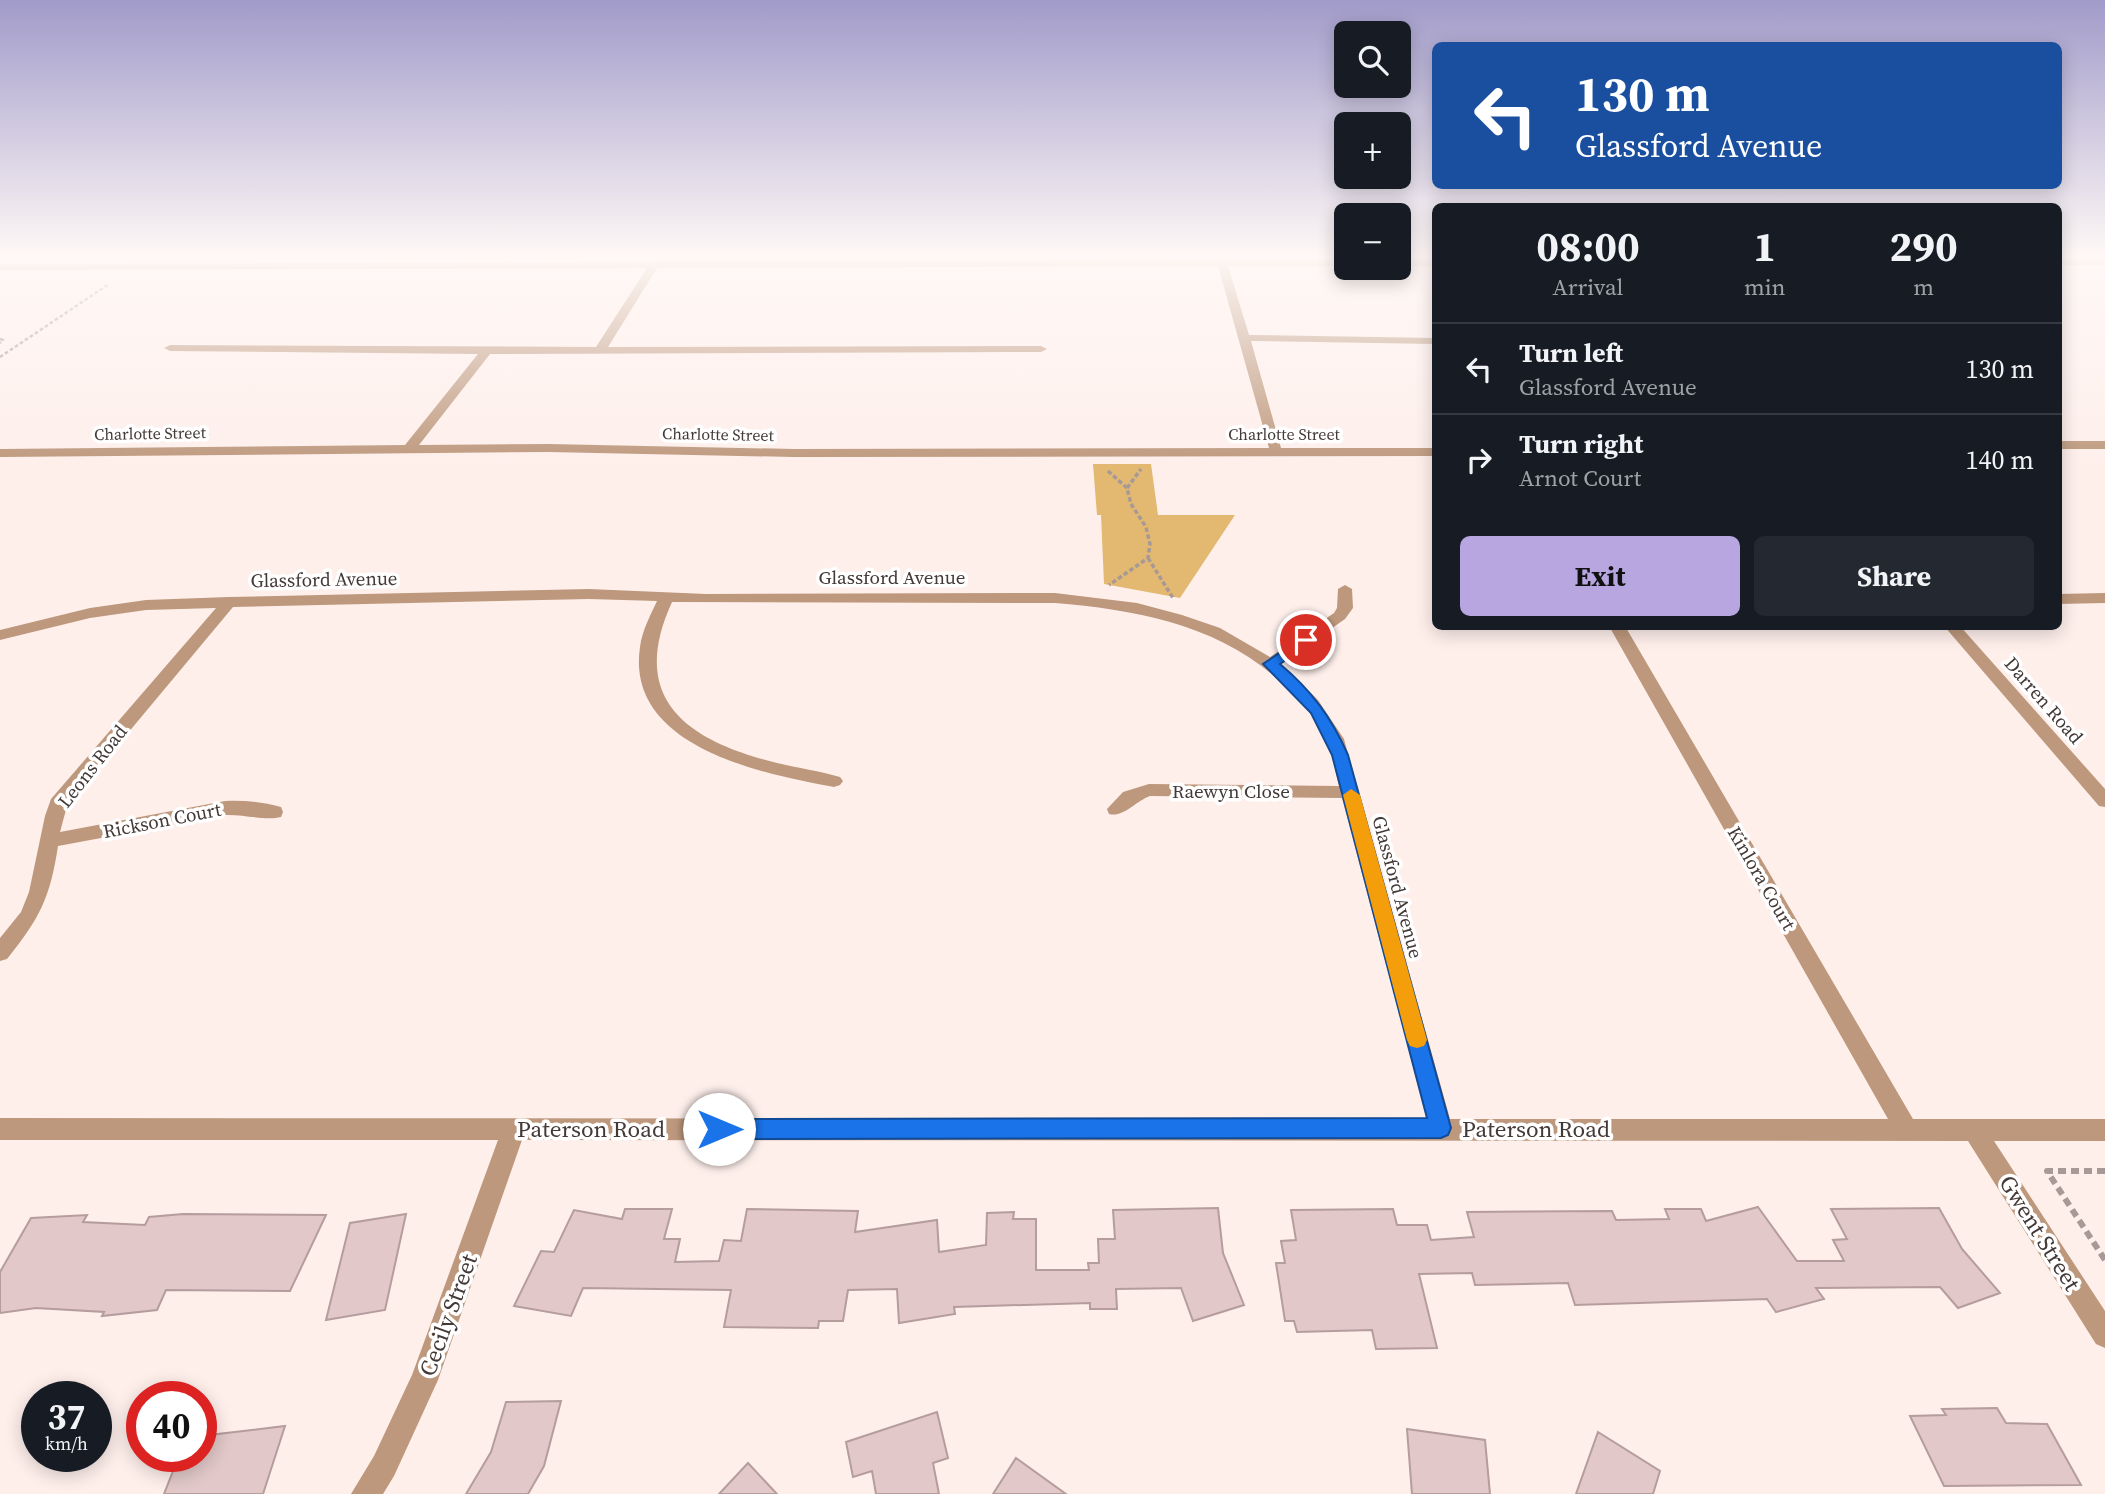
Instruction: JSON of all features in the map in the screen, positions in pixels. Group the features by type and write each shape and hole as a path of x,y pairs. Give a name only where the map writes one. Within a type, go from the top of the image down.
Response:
{"street":[{"path":"600,350 615,327"},
{"path":"1241,327 1276,452"},
{"path":"1244,338 1352,337 1432,341"},
{"path":"170,348 1041,349"},
{"path":"410,448 487,350"},
{"path":"2062,445 2105,445"},
{"name":"Charlotte Street","path":"0,453 410,448 794,453 1432,452"},
{"path":"1270,664 1340,616 1345,608 1345,589"},
{"name":"Glassford Avenue","path":"0,635 121,607 575,594 706,599 1042,598 1108,602 1160,611 1203,626 1270,664 1305,695 1327,724 1340,755 1441,1128"},
{"path":"667,596 653,627 646,660 648,676 664,709 696,738 721,753 754,764 834,781"},
{"path":"2062,599 2105,598"},
{"name":"Leons Road","path":"0,953 34,907 55,814 69,788 229,602"},
{"name":"Kinlora Court","path":"1619,630 1907,1130"},
{"name":"Darren Road","path":"1955,630 2102,794"},
{"name":"Raewyn Close","path":"1116,808 1129,797 1149,790 1350,792"},
{"name":"Rickson Court","path":"50,841 225,808 244,807 274,812"},
{"name":"Paterson Road","path":"0,1129 2105,1130"},
{"name":"Cecily Street","path":"366,1494 384,1466 425,1380 514,1129"},
{"name":"Gwent Street","path":"1975,1130 2105,1335"}],"path":[{"path":"0,357 45,327"},
{"path":"1127,488 1143,467"},
{"path":"1104,468 1127,488 1131,504 1149,534 1148,558 1173,598"},
{"path":"1108,586 1148,558"},
{"path":"2105,1171 2047,1171 2105,1260"}],"shaded area":[{"path":"1093,464 1151,464 1158,515 1235,515 1180,598 1104,584 1101,515 1097,515"}],"building":[{"path":"1758,1207 1797,1261 1844,1261 1833,1240 1847,1239 1831,1209 1939,1208 1962,1249 2000,1293 1958,1308 1940,1287 1816,1288 1824,1299 1776,1312 1767,1299 1575,1305 1568,1283 1475,1285 1472,1273 1419,1274 1437,1348 1376,1349 1372,1330 1297,1332 1294,1321 1285,1321 1276,1263 1285,1263 1281,1241 1296,1240 1291,1210 1393,1209 1397,1225 1427,1225 1431,1240 1474,1237 1467,1212 1612,1211 1616,1220 1669,1219 1665,1209 1701,1209 1706,1221"},
{"path":"1218,1208 1223,1253 1244,1305 1193,1321 1181,1288 1116,1289 1117,1309 1090,1309 1090,1303 954,1307 955,1314 899,1323 897,1289 848,1290 843,1321 819,1321 818,1328 724,1327 731,1290 583,1288 571,1316 514,1306 541,1251 554,1252 574,1210 622,1219 625,1209 672,1209 664,1239 680,1239 675,1262 719,1261 724,1240 741,1241 747,1209 858,1211 855,1232 937,1220 939,1252 986,1245 987,1213 1014,1212 1013,1219 1036,1219 1036,1270 1089,1270 1088,1263 1099,1263 1098,1239 1115,1239 1113,1210"},
{"path":"183,1214 326,1215 290,1291 166,1290 157,1310 102,1316 104,1312 36,1308 0,1313 0,1272 31,1218 87,1215 83,1222 145,1225 149,1217"},
{"path":"406,1214 385,1310 326,1320 350,1223"},
{"path":"561,1401 544,1466 528,1494 466,1494 491,1452 506,1402"},
{"path":"1997,1408 2006,1423 2047,1424 2081,1485 1944,1486 1910,1416 1946,1415 1942,1409"},
{"path":"937,1412 948,1458 933,1463 939,1494 876,1494 872,1471 853,1477 846,1442"},
{"path":"285,1426 263,1494 164,1494 173,1472 217,1472 217,1434"},
{"path":"1407,1429 1485,1440 1490,1494 1412,1494"},
{"path":"1598,1432 1660,1471 1653,1494 1576,1494"},
{"path":"1016,1458 1066,1494 993,1494"},
{"path":"748,1463 777,1494 719,1494"}],"slow traffic":[{"path":"1351,795 1417,1040"}],"route":[{"path":"719,1129 1441,1128 1335,739 1305,695 1270,664 1306,640"}]}
